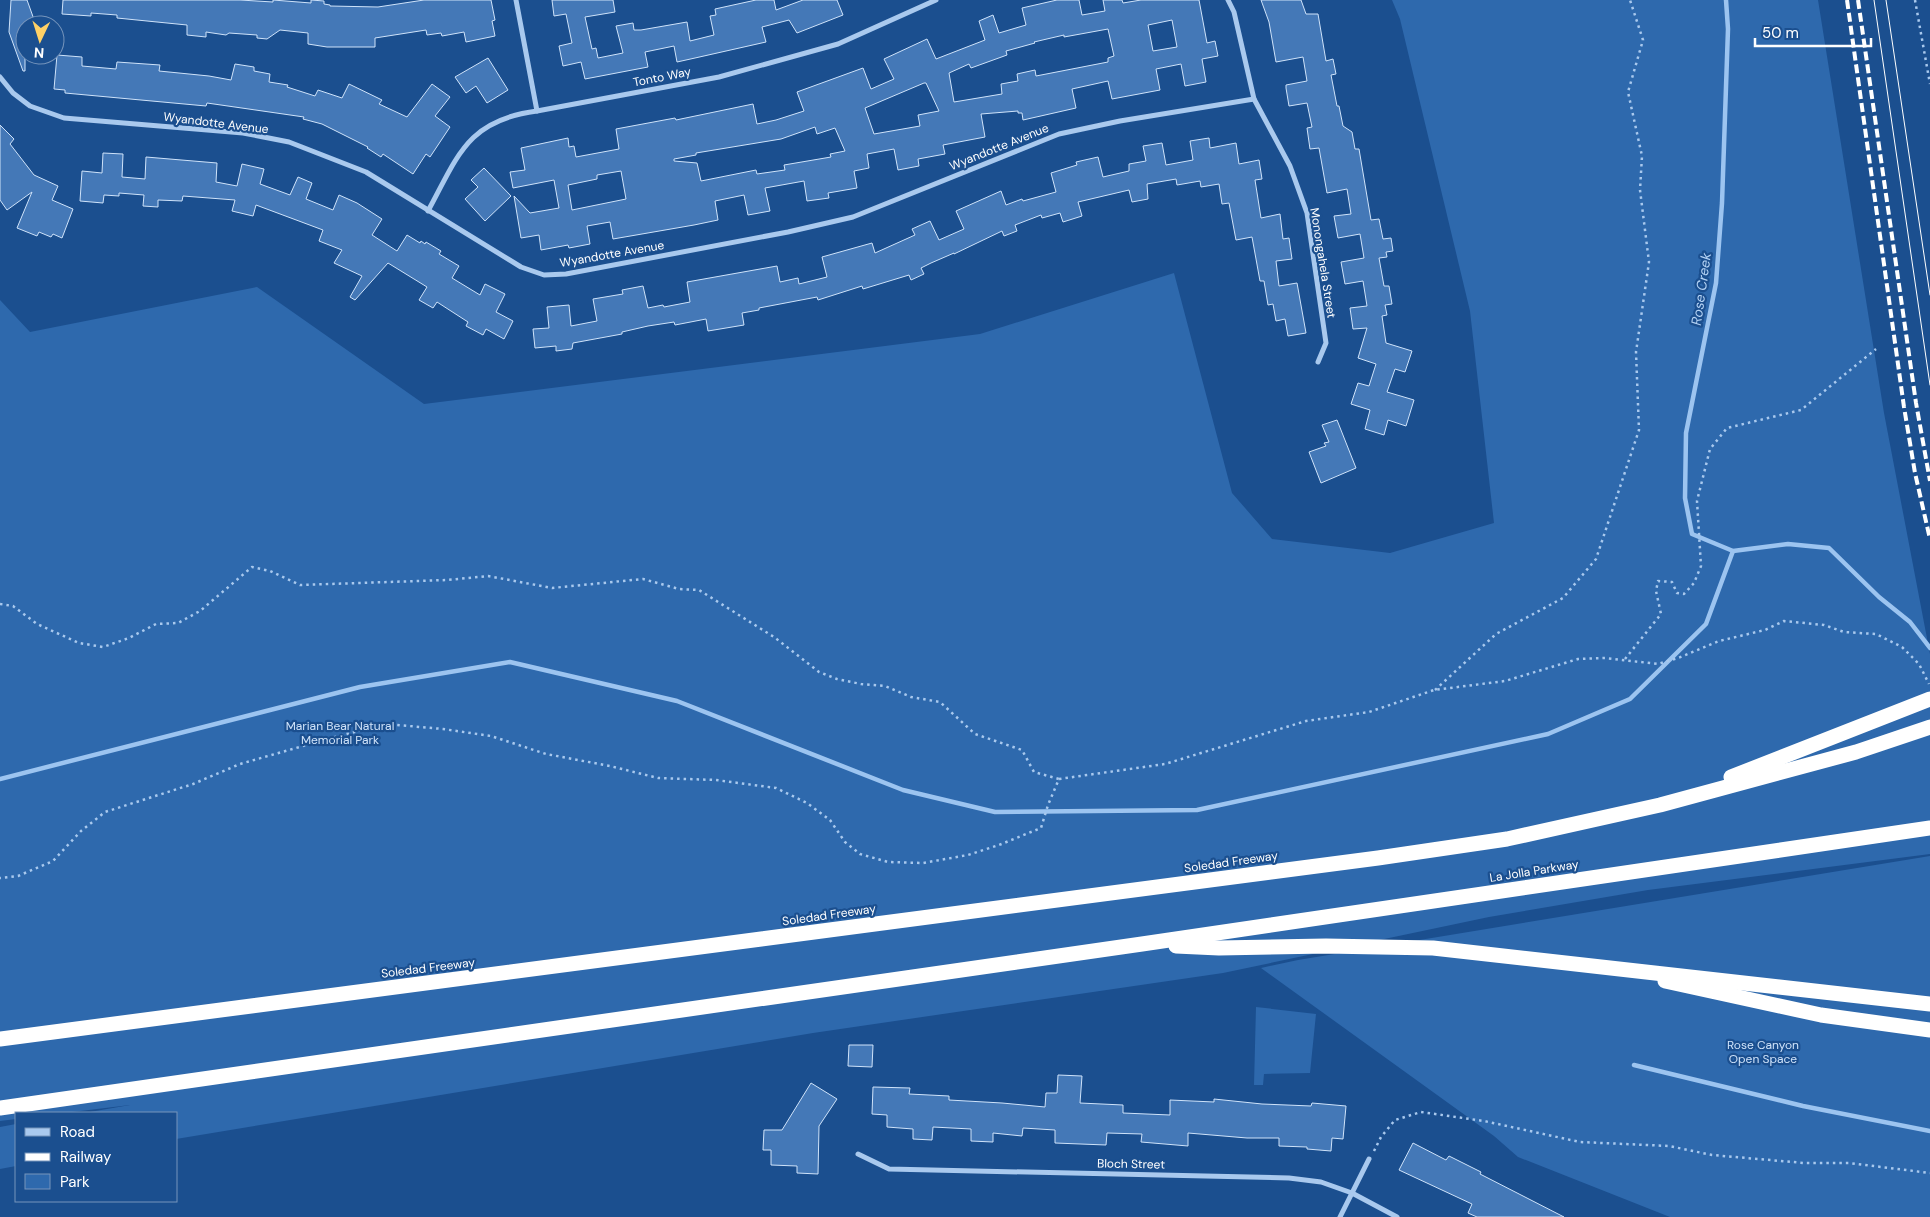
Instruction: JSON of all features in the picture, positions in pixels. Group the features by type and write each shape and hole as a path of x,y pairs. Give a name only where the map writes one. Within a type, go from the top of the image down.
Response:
{"highway":[{"path":"1660,805 1930,699"},
{"path":"1660,805 1856,752 1930,727"},
{"name":"Soledad Freeway","path":"0,1039 1378,858 1507,839 1660,805"},
{"name":"La Jolla Parkway","path":"1142,944 1930,828"},
{"path":"0,1108 1142,944 1219,948 1326,946 1433,948 1930,1004"},
{"path":"1600,966 1821,1015 1930,1030"}],"street":[{"path":"516,0 537,111"},
{"name":"Tonto Way","path":"428,211 459,154 472,138 486,127 515,114 719,77 829,46 936,0"},
{"name":"Monongahela Street","path":"1228,0 1234,12 1254,99 1290,166 1306,212 1326,343 1318,362"},
{"name":"Wyandotte Avenue","path":"0,77 13,93 30,106 64,118 243,133 290,142 366,172 521,267 544,275 566,274 788,232 853,216 1058,134 1120,120 1254,99"},
{"name":"Bloch Street","path":"858,1154 889,1169 1289,1178 1321,1182 1352,1193 1398,1217"},
{"path":"1340,1217 1369,1159"}],"path":[{"path":"1434,690 1496,634 1563,598 1596,559 1639,430 1636,352 1649,262 1640,190 1642,156 1628,92 1643,40 1630,0"},
{"path":"1916,0 1930,84"},
{"path":"1624,660 1662,614 1656,591 1658,581 1672,582 1677,593 1684,594 1694,583 1701,566 1697,501 1710,449 1727,428 1801,410 1876,349"},
{"path":"0,604 13,606 37,624 79,643 103,647 129,638 156,624 178,623 186,619 200,611 252,567 270,570 300,585 447,580 488,576 552,588 643,579 679,588 699,590 774,637 819,672 837,679 885,686 911,697 940,702 975,734 1022,750 1034,772 1059,779 1165,764 1306,721 1369,712 1434,690 1504,681 1578,659 1605,658 1658,664 1720,641 1765,630 1784,621 1824,625 1844,632 1876,634 1902,647 1919,664 1930,685"},
{"path":"0,878 18,876 53,861 81,831 105,812 193,784 240,764 386,724 443,729 491,736 546,754 610,766 658,778 716,780 776,788 808,803 830,820 844,842 860,854 888,862 923,863 968,855 1041,828 1048,804 1059,779"},
{"path":"1369,1159 1381,1137 1395,1120 1421,1112 1484,1121 1580,1142 1670,1146 1712,1155 1804,1163 1849,1163 1930,1173"}],"green space":[{"name":"Marian Bear Natural Memorial Park","path":"1392,0 1818,0 1884,413 1930,654 1930,854 1648,890 1489,917 1223,973 813,1033 178,1139 178,1112 90,1112 130,1105 72,1112 15,1112 15,1119 0,1121 0,300 30,332 257,287 424,404 980,334 1174,273 1232,493 1272,539 1390,553 1494,523 1470,311 1400,19"},
{"name":"Rose Canyon Open Space","path":"1930,856 1930,1217 1670,1217 1518,1157 1494,1136 1261,968 1298,960"},
{"path":"1256,1007 1316,1014 1310,1073 1264,1074 1263,1085 1254,1085"},
{"path":"15,1124 15,1166 0,1169 0,1127"}],"building":[{"path":"11,0 27,0 32,15 15,15 15,49 9,32"},
{"path":"63,0 240,0 273,2 273,0 311,3 311,0 324,1 324,4 330,6 378,7 424,0 491,0 495,20 492,21 495,36 466,42 464,32 442,36 441,33 427,35 426,30 375,38 375,47 327,47 308,44 308,33 280,30 267,39 257,38 257,35 229,33 226,35 206,32 206,37 187,35 187,25 117,18 117,15 91,13 91,16 62,14"},
{"path":"552,0 613,0 615,12 585,17 592,49 596,48 598,58 623,53 616,26 633,23 634,30 641,30 687,22 690,41 714,35 710,16 716,15 715,9 756,0 774,0 776,10 803,0 837,0 843,15 797,33 789,20 762,27 766,42 677,62 674,46 645,52 648,67 585,79 581,62 563,66 559,46 572,43 566,14 554,16"},
{"path":"1057,0 1079,0 1082,15 1105,11 1103,0 1122,0 1123,3 1141,0 1199,0 1207,43 1215,41 1218,56 1202,59 1206,82 1185,86 1181,64 1156,69 1160,90 1112,99 1108,81 1072,89 1076,108 1023,120 1022,113 1018,113 1018,111 981,114 985,137 943,145 945,154 918,159 919,166 898,170 894,149 867,154 869,168 854,171 857,188 828,193 829,198 807,201 804,181 765,188 770,211 748,215 744,195 715,201 718,220 694,225 613,239 610,222 587,226 590,244 569,248 568,245 541,250 539,235 521,238 514,196 530,213 559,208 554,180 513,188 510,172 525,170 521,148 568,138 569,147 574,146 576,157 619,149 616,129 675,118 676,120 753,104 757,124 776,120 804,111 797,92 863,68 871,89 894,79 884,59 927,39 936,59 985,40 979,21 993,15 999,33 1026,25 1022,8","holes":["1172,20 1177,47 1153,51 1148,25","1108,29 1114,56 1108,58 1108,62 1036,76 1035,70 1017,74 1018,81 1001,84 1002,94 954,102 949,73 969,64 971,68 1007,55 1006,51 1034,42 1064,35 1064,37","926,83 939,111 918,115 920,126 874,134 865,108","815,127 817,134 835,128 845,151 830,154 831,157 784,165 785,170 757,174 756,170 701,181 697,163 674,161 674,159 696,155 696,153 781,139","621,171 626,199 572,210 568,185 597,179 597,175"]},
{"path":"1261,0 1301,0 1306,14 1318,14 1326,61 1333,59 1336,74 1331,75 1343,126 1352,132 1355,149 1359,149 1371,220 1379,219 1383,239 1391,238 1393,251 1386,252 1387,257 1379,258 1384,286 1389,286 1392,304 1385,305 1387,315 1382,316 1386,343 1412,351 1405,372 1395,369 1387,392 1414,400 1406,426 1388,420 1384,435 1365,429 1370,410 1351,404 1358,383 1369,386 1376,364 1358,358 1367,328 1353,329 1350,308 1367,306 1363,281 1345,284 1341,262 1364,258 1360,234 1338,238 1334,216 1351,214 1347,189 1327,193 1319,148 1310,149 1307,128 1312,127 1307,103 1289,106 1286,85 1307,81 1303,57 1276,62 1269,22"},
{"path":"65,56 82,57 82,66 116,69 117,62 160,65 159,71 231,80 235,64 254,67 254,71 270,74 269,82 288,85 287,87 315,96 318,90 342,98 349,84 382,100 379,104 407,117 432,84 450,97 435,116 450,127 430,157 426,154 413,174 383,154 381,157 368,147 322,124 303,119 304,117 207,103 206,106 65,93 65,90 54,89 56,65 65,65"},
{"path":"488,58 508,90 487,103 476,86 466,93 455,77"},
{"path":"21,65 25,65 25,71 23,71"},
{"path":"0,125 14,139 10,144 34,175 58,186 52,200 73,209 62,238 53,234 51,237 39,232 37,236 17,228 32,192 7,210 0,200"},
{"path":"1209,138 1210,148 1236,143 1239,164 1259,160 1262,179 1255,180 1261,218 1280,214 1283,239 1289,238 1292,259 1276,261 1279,286 1297,283 1306,333 1288,336 1285,319 1276,321 1273,304 1268,305 1264,281 1260,281 1252,237 1236,240 1229,203 1222,204 1219,184 1201,187 1200,181 1177,185 1176,179 1147,184 1148,199 1132,202 1129,190 1078,202 1082,216 1063,222 1060,213 1042,218 1041,215 1015,225 1017,231 1004,236 1002,231 921,268 924,274 911,280 909,275 863,289 862,286 818,300 817,297 742,313 744,325 708,331 706,319 675,325 674,322 573,343 572,349 556,351 556,346 535,348 533,329 549,328 547,307 569,305 571,326 597,321 593,299 623,294 622,290 643,286 648,308 663,305 664,307 690,302 687,282 777,266 780,282 798,278 799,284 827,277 822,257 872,243 875,253 915,235 912,229 930,221 939,240 964,229 956,211 1001,191 1006,205 1022,199 1023,201 1056,192 1051,173 1077,165 1076,162 1098,157 1103,177 1129,171 1129,164 1146,161 1143,146 1162,143 1166,165 1193,160 1190,141"},
{"path":"103,153 123,154 122,177 145,179 146,157 217,163 216,182 237,186 242,164 264,169 260,184 290,195 298,177 312,183 306,199 333,210 339,195 357,203 382,219 372,235 397,251 407,235 420,243 421,241 425,244 426,242 441,251 439,254 459,266 452,278 480,295 485,284 505,294 496,312 513,321 504,339 486,329 483,335 466,326 468,322 437,302 433,308 419,300 427,287 388,263 355,300 350,297 362,276 334,263 342,250 319,241 323,230 256,205 253,216 232,211 235,200 183,196 182,201 158,200 158,207 143,206 144,195 119,193 119,196 104,195 103,203 80,201 82,171 102,173"},
{"path":"484,168 511,196 485,221 465,199 478,187 471,180"},
{"path":"1337,420 1356,468 1321,483 1309,452 1326,446 1324,443 1329,442 1322,425"},
{"path":"849,1045 873,1045 872,1067 848,1066"},
{"path":"1058,1075 1082,1076 1080,1103 1123,1105 1123,1113 1170,1115 1170,1100 1214,1102 1214,1099 1262,1104 1311,1106 1312,1103 1346,1106 1343,1139 1332,1138 1331,1151 1307,1149 1307,1147 1279,1146 1279,1138 1247,1138 1188,1133 1188,1146 1141,1142 1142,1134 1107,1133 1106,1145 1055,1143 1055,1130 1023,1128 1022,1136 993,1133 993,1142 971,1141 971,1129 933,1127 932,1140 913,1139 913,1129 887,1127 887,1115 872,1114 873,1087 910,1088 909,1094 949,1096 949,1100 1045,1107 1046,1093 1057,1093"},
{"path":"811,1083 837,1099 819,1126 818,1174 797,1173 797,1166 771,1165 771,1150 763,1150 764,1130 782,1130"},
{"path":"1413,1143 1446,1160 1449,1156 1564,1217 1477,1217 1468,1213 1472,1204 1399,1170"}],"waterway":[{"name":"Rose Creek","path":"1726,0 1728,29 1722,203 1716,283 1686,433 1685,498 1692,534 1733,551 1788,544 1829,548 1879,597 1910,622 1930,648"},
{"path":"0,779 360,687 510,662 677,701 903,790 995,812 1197,810 1548,734 1630,699 1706,624 1733,551"},
{"path":"1634,1065 1803,1106 1930,1131"}],"tram line":[{"path":"1874,0 1930,385"},
{"path":"1886,0 1930,295"}],"railway":[{"path":"1847,0 1904,407 1915,473 1930,539"},
{"path":"1858,0 1916,403 1930,481"}]}
